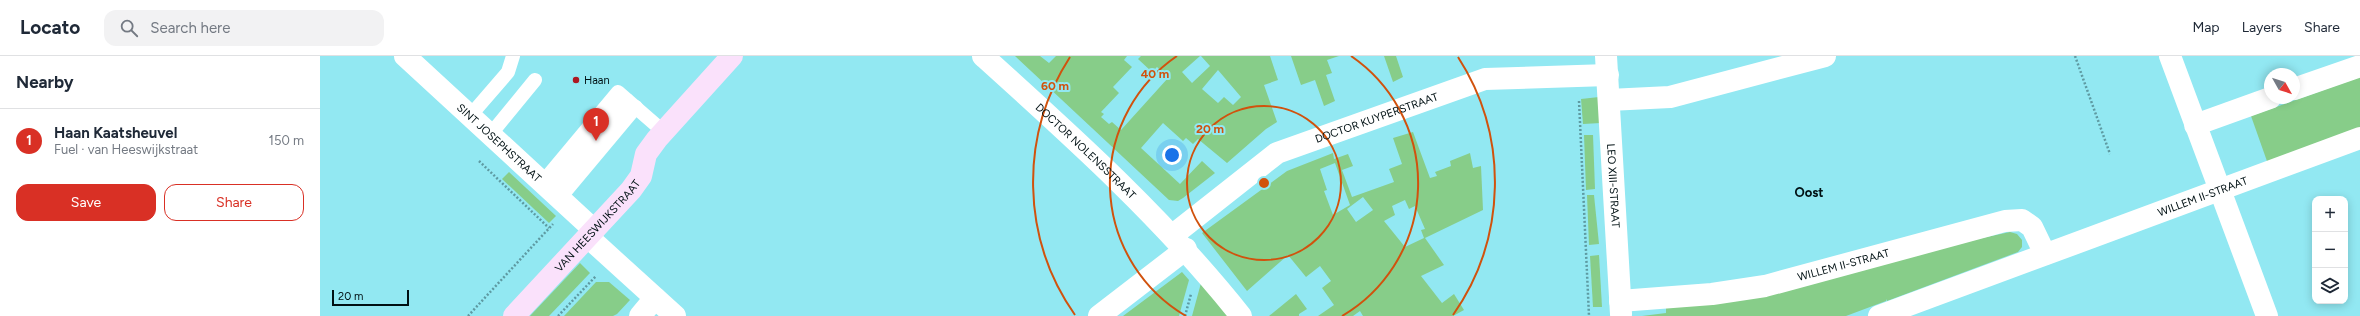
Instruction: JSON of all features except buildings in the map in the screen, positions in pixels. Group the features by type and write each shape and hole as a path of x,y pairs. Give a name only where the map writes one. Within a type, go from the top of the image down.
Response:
{"street":[{"name":"SINT JOSEPHSTRAAT","path":"405,56 555,195 612,259 675,316"},
{"name":"VAN HEESWIJKSTRAAT","path":"514,316 631,190 641,176 646,154 732,56"},
{"name":"DOCTOR NOLENSSTRAAT","path":"983,56 1110,171 1179,242 1242,316"},
{"path":"1609,100 1670,97 1777,62 1825,56"},
{"path":"2170,56 2267,316"},
{"name":"DOCTOR KUYPERSTRAAT","path":"1099,316 1277,153 1485,79 1578,76 1607,65"},
{"name":"LEO XIII-STRAAT","path":"1607,65 1620,308"},
{"path":"2300,87 2360,66"},
{"path":"2195,125 2264,100"},
{"name":"WILLEM II-STRAAT","path":"1879,316 2045,254 2221,191 2360,138"},
{"name":"WILLEM II-STRAAT","path":"1620,308 1765,286 2005,222 2022,220 2032,227 2045,254"},
{"path":"640,316 655,298"}],"lane":[{"path":"470,116 508,72 512,56"},
{"path":"490,135 532,84"},
{"path":"555,195 618,92 664,132"},
{"path":"555,195 631,103"}],"path":[{"path":"2075,56 2110,154"},
{"path":"1578,76 1589,316"},
{"path":"479,161 549,228"},
{"path":"468,316 549,228 555,195"},
{"path":"558,316 612,259"}],"green space":[{"path":"1015,56 1040,56 1049,63 1056,56 1127,56 1124,60 1132,67 1113,87 1119,93 1101,112 1104,114 1101,117 1109,124 1112,122 1121,130 1168,78 1157,67 1152,72 1138,59 1141,56 1200,56 1182,72 1192,83 1210,66 1201,56 1270,56 1278,80 1264,85 1277,122 1266,129 1227,163 1198,139 1193,144 1186,138 1183,141 1163,123 1141,148 1180,184 1202,161 1215,173 1178,201 1169,200","holes":["1218,70 1241,97 1233,105 1224,97 1218,103 1202,89"]},
{"path":"1291,56 1339,56 1327,60 1332,73 1326,75 1335,101 1324,106 1315,80 1301,85"},
{"path":"1384,56 1396,56 1403,77 1393,82"},
{"path":"2360,77 2360,129 2268,164 2251,116 2285,104 2300,104 2300,98"},
{"path":"1599,97 1601,123 1583,124 1581,99"},
{"path":"1413,132 1430,178 1437,176 1435,172 1451,166 1450,161 1470,153 1473,168 1481,166 1483,210 1425,238 1444,265 1421,276 1442,303 1454,294 1464,310 1453,316 1363,316 1360,311 1353,316 1318,316 1334,305 1322,288 1331,281 1320,266 1306,277 1288,255 1247,291 1202,233 1287,171 1333,153 1334,159 1348,154 1353,166 1342,170 1352,197 1394,182 1389,169 1402,164 1393,138","holes":["1335,163 1350,205 1333,215 1324,191 1327,190 1320,169","1363,197 1373,210 1356,222 1347,209","1405,200 1409,209 1415,206 1425,229 1421,230 1424,238 1405,247 1384,221 1395,215 1392,206"]},
{"path":"1584,135 1593,135 1595,189 1586,190"},
{"path":"509,172 556,216 549,223 502,179"},
{"path":"1587,195 1594,195 1599,244 1589,245"},
{"path":"2010,232 2017,234 2022,240 2022,247 2018,252 1887,301 1886,299 1886,301 1846,316 1642,316 1666,313 1666,306"},
{"path":"1599,255 1602,307 1593,307 1590,256"},
{"path":"580,263 590,273 549,316 530,316"},
{"path":"1182,272 1189,280 1179,316 1123,316"},
{"path":"596,282 609,282 630,300 617,314 613,316 564,316"},
{"path":"1201,283 1228,316 1192,316"},
{"path":"1296,294 1307,309 1299,314 1299,316 1269,316"}],"place":[{"name":"Haan","path":"576,80"},
{"name":"Haan Kaatsheuvel","path":"596,141"}],"district":[{"name":"Oost","path":"1809,192"}]}
